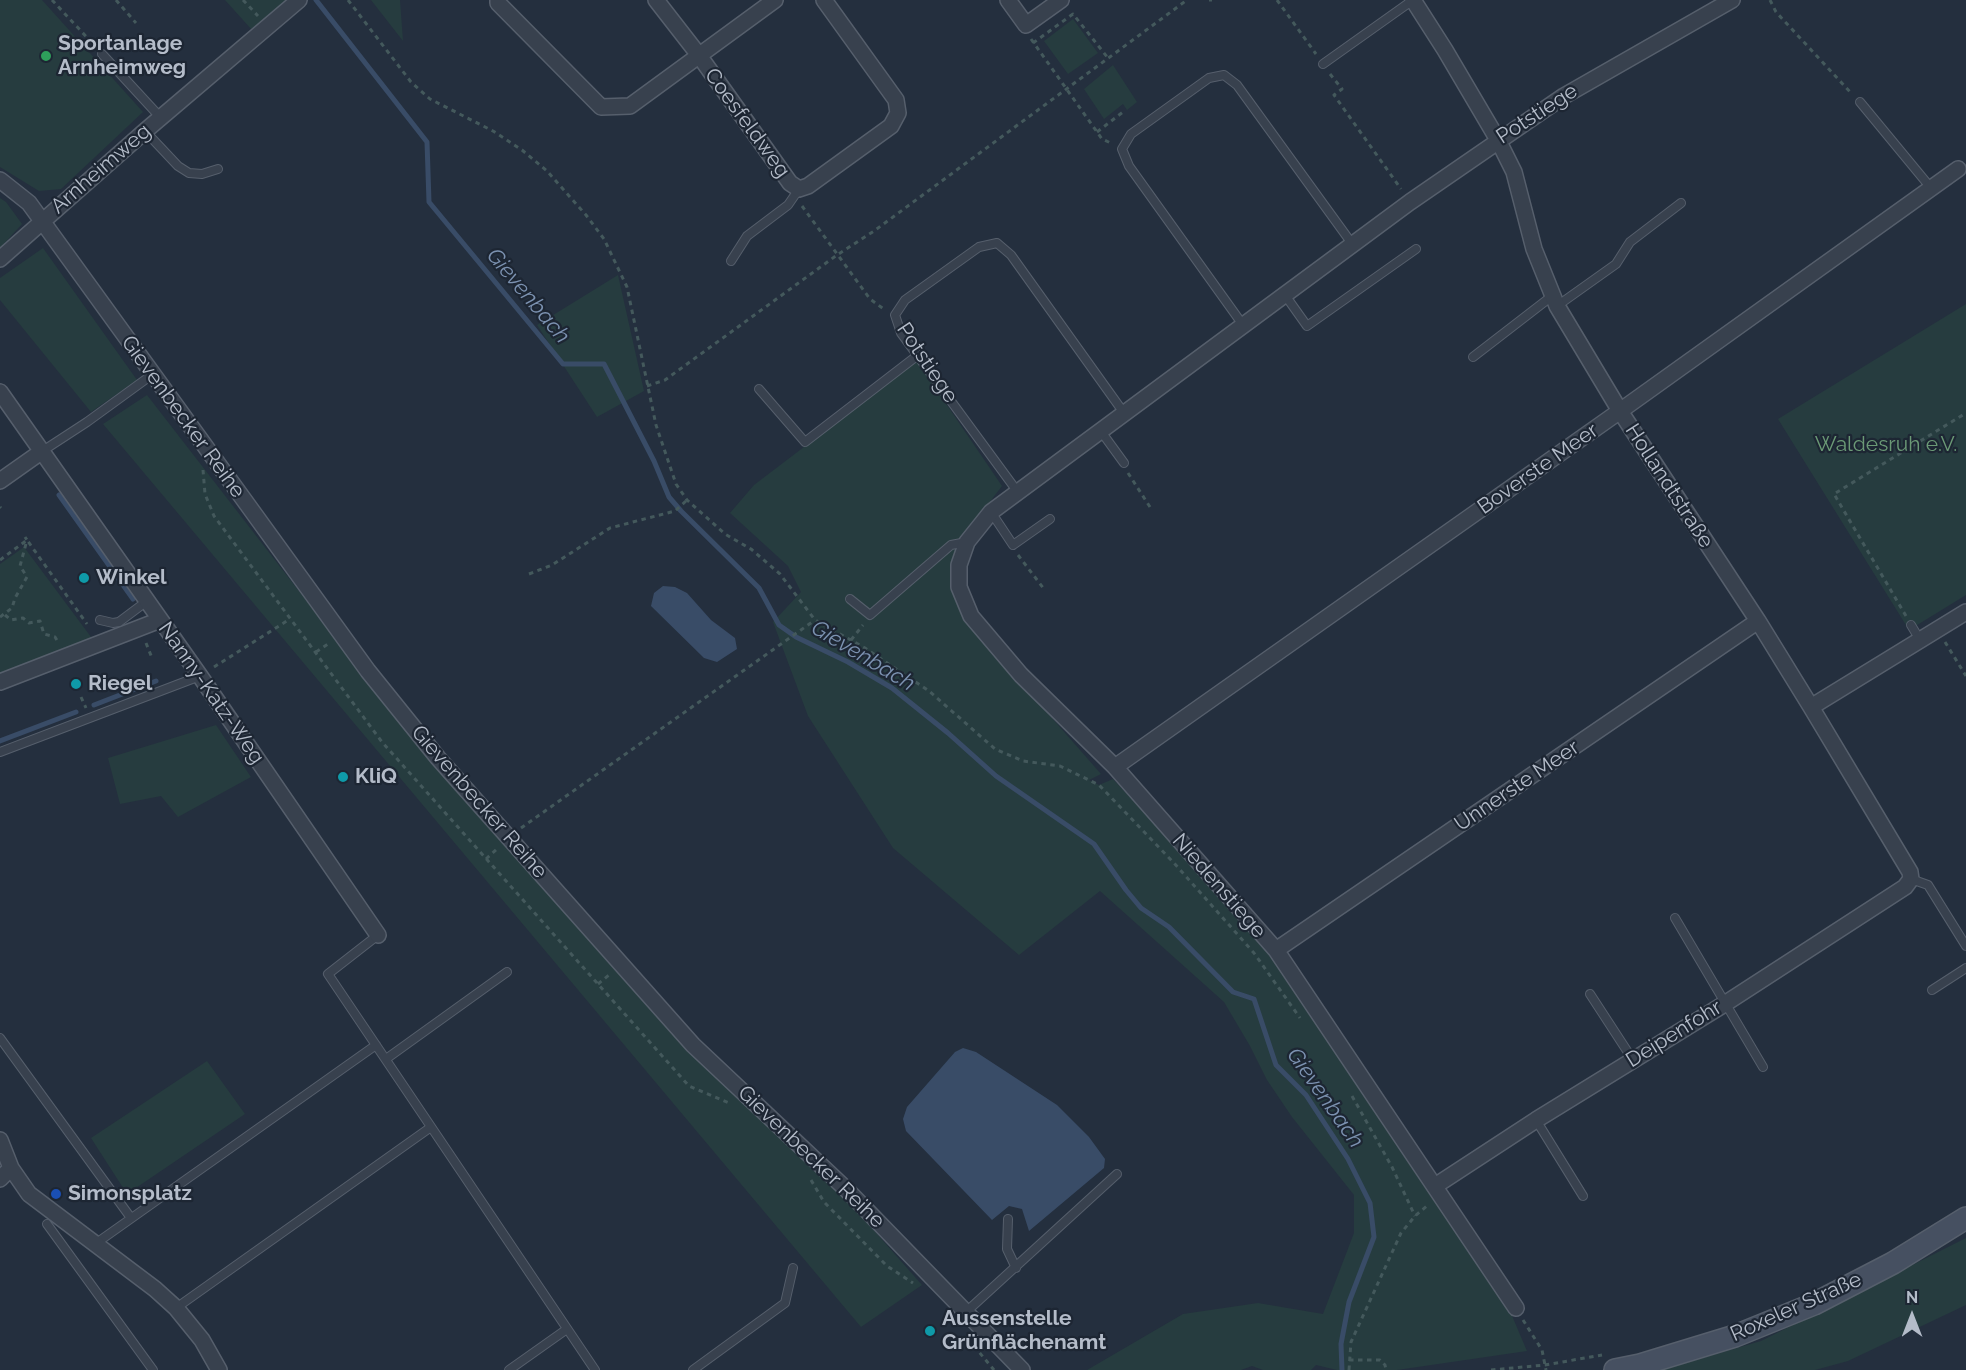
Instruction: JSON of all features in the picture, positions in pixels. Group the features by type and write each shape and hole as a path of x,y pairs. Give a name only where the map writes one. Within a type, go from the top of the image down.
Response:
{"main road":[{"name":"Roxeler Straße","path":"1612,1362 1640,1365 1735,1336 1814,1304 1893,1263 1966,1218"}],"street":[{"name":"Coesfeldweg","path":"498,0 498,3 601,107 630,106 771,1"},
{"name":"Coesfeldweg","path":"656,0 698,54 790,183 799,189 808,186 891,126 898,113 896,100 824,0"},
{"path":"1008,0 1026,25 1060,0"},
{"name":"Hollandtstraße","path":"1413,0 1498,140 1514,172 1534,249 1555,301 1620,411 1758,621 1910,872 1911,879"},
{"name":"Potstiege","path":"1017,491 1498,140 1598,75 1732,0"},
{"name":"Arnheimweg","path":"0,259 42,220 298,1"},
{"name":"Boverste Meer","path":"1115,766 1620,411 1958,169"},
{"name":"Gievenbecker Reihe","path":"0,180 29,204 42,220 368,671 438,758 693,1045 807,1150 1022,1370"},
{"name":"Nanny-Katz-Weg","path":"0,392 200,676 378,935"},
{"path":"0,481 41,452"},
{"name":"Niedenstiege","path":"1017,491 991,512 967,542 959,565 959,587 971,615 1021,675 1115,766 1276,950 1516,1308"},
{"path":"1811,708 1966,612"},
{"path":"0,682 160,620"},
{"name":"Unnerste Meer","path":"1276,950 1758,621"},
{"name":"Deipenfohr","path":"1439,1191 1536,1119 1726,1003 1905,887 1911,879"},
{"path":"0,1140 6,1174 176,1308 202,1340 219,1370"}],"lane":[{"path":"1323,64 1413,0"},
{"name":"Arnheimweg","path":"102,54 160,118"},
{"path":"1243,325 1129,166 1122,148 1131,134 1209,78 1224,75 1237,85 1353,245"},
{"path":"1860,102 1931,188"},
{"path":"145,131 178,166 189,173 202,174 218,168"},
{"name":"Coesfeldweg","path":"731,261 747,236 788,205 799,189"},
{"path":"1473,357 1555,301 1616,264 1630,242 1681,203"},
{"name":"Potstiege","path":"1017,491 901,333 895,315 905,300 980,247 997,243 1011,255 1124,413"},
{"path":"1285,295 1307,326 1416,249"},
{"path":"759,389 805,442 918,355"},
{"path":"41,452 153,374"},
{"path":"1100,430 1124,463"},
{"path":"991,512 1013,545 1050,519"},
{"path":"850,599 870,615 951,545 967,542"},
{"path":"100,620 119,622 147,601"},
{"path":"1911,625 1920,640"},
{"path":"0,752 200,676"},
{"name":"Hollandtstraße","path":"1911,879 1928,885 1966,946"},
{"path":"1675,918 1726,1003 1734,1022 1763,1067"},
{"path":"378,935 328,974 595,1370"},
{"path":"1932,990 1966,968"},
{"path":"386,1059 507,972"},
{"path":"1590,994 1633,1060"},
{"path":"0,1038 131,1218"},
{"path":"95,1244 376,1045"},
{"path":"1536,1119 1583,1196"},
{"path":"176,1308 431,1126"},
{"path":"966,1312 1116,1174"},
{"path":"1008,1219 1007,1249 1016,1268"},
{"path":"47,1224 153,1370"},
{"path":"693,1370 785,1303 793,1268"},
{"path":"510,1370 567,1329"}],"path":[{"path":"59,0 54,2 102,54"},
{"path":"116,0 136,23"},
{"path":"243,0 268,26"},
{"path":"348,0 417,88 430,99 485,126 522,150 547,171 604,239 627,287 647,386 666,457 676,484 686,501 724,534 751,549 780,574 815,620 851,640 929,691 995,749 1023,761 1060,766 1099,785 1174,863 1254,953 1302,1021"},
{"path":"647,386 665,380 837,255 874,231 1187,0"},
{"path":"1277,0 1342,89 1334,95 1410,202"},
{"path":"1770,0 1776,12 1860,102"},
{"path":"1033,44 1074,14 1108,58"},
{"path":"1026,25 1033,44 1102,139 1122,148"},
{"path":"1097,132 1123,111"},
{"path":"799,189 800,203 870,299 882,309 895,315"},
{"path":"1911,625 1834,494 1966,413"},
{"path":"1124,463 1150,507"},
{"path":"529,574 552,565 610,528 675,512 686,501"},
{"path":"0,560 26,538"},
{"path":"0,617 12,608 27,577 20,566 26,538"},
{"path":"26,538 89,627 103,642"},
{"path":"1013,545 1018,556 1044,589"},
{"path":"5,615 11,620 23,618 29,623 40,621 45,634 55,637 64,657"},
{"path":"851,640 870,615"},
{"path":"200,676 290,618"},
{"path":"486,859 510,837 815,620"},
{"path":"1937,630 1966,676"},
{"path":"143,636 152,658"},
{"path":"1349,1090 1392,1167 1415,1216"},
{"path":"1349,1370 1351,1342 1401,1233 1439,1191"},
{"path":"1516,1308 1542,1350 1545,1368"},
{"path":"1349,1360 1380,1360 1386,1370"},
{"path":"1491,1370 1612,1362"}],"green space":[{"name":"Sportanlage Arnheimweg","path":"0,0 42,0 143,112 61,189 39,191 0,167"},
{"path":"225,0 286,0 252,30"},
{"path":"371,0 400,0 403,41"},
{"path":"1073,19 1098,53 1068,74 1044,41"},
{"path":"1113,65 1137,102 1127,110 1123,104 1104,119 1084,89"},
{"path":"0,198 6,202 22,224 0,248"},
{"path":"43,248 137,380 91,412 0,300 0,278"},
{"path":"618,275 644,391 597,417 537,325"},
{"name":"Waldesruh e.V.","path":"1966,304 1966,595 1909,630 1778,419"},
{"path":"917,361 1002,486 962,538 954,588 1017,678 1101,774 1089,780 1099,785 1113,779 1209,882 1288,979 1510,1311 1527,1351 1397,1370 1337,1370 1316,1365 1311,1370 1263,1370 1252,1366 1241,1370 1087,1370 1183,1314 1258,1303 1323,1314 1354,1233 1354,1195 1292,1117 1267,1080 1224,1002 1100,891 1019,955 893,848 808,716 773,622 801,592 788,566 730,513 754,485"},
{"path":"147,395 340,644 722,1079 812,1160 922,1285 861,1327 103,424"},
{"path":"24,547 94,641 0,678 0,564"},
{"path":"216,725 251,777 178,817 161,796 120,804 108,758"},
{"path":"207,1061 245,1114 127,1194 91,1138"},
{"path":"1966,1238 1966,1305 1848,1361 1815,1370 1661,1370 1761,1341"}],"water":[{"path":"663,586 675,587 687,593 711,620 735,638 737,649 717,662 704,658 651,606 654,593"},
{"path":"963,1048 976,1052 1057,1105 1089,1137 1105,1159 1104,1168 1029,1231 1022,1209 1009,1206 992,1220 906,1131 903,1119 907,1107 955,1052"}],"waterway":[{"name":"Gievenbach","path":"316,0 427,142 429,202 563,364 604,364 654,461 669,497 759,588 779,625 796,637 848,662 892,688 948,733 996,776 1094,844 1141,908 1169,927 1233,992 1254,999 1276,1065 1306,1095 1348,1159 1370,1203 1374,1237 1349,1302 1341,1344 1342,1370"},
{"path":"59,495 133,599"},
{"path":"94,705 156,681"},
{"path":"0,741 76,712"}],"place":[{"name":"Sportanlage Arnheimweg","path":"46,56"},
{"name":"Winkel","path":"84,578"},
{"name":"Riegel","path":"76,684"},
{"name":"KliQ","path":"343,777"},
{"name":"Simonsplatz","path":"56,1194"},
{"name":"Aussenstelle Grünflächenamt","path":"930,1331"}]}
